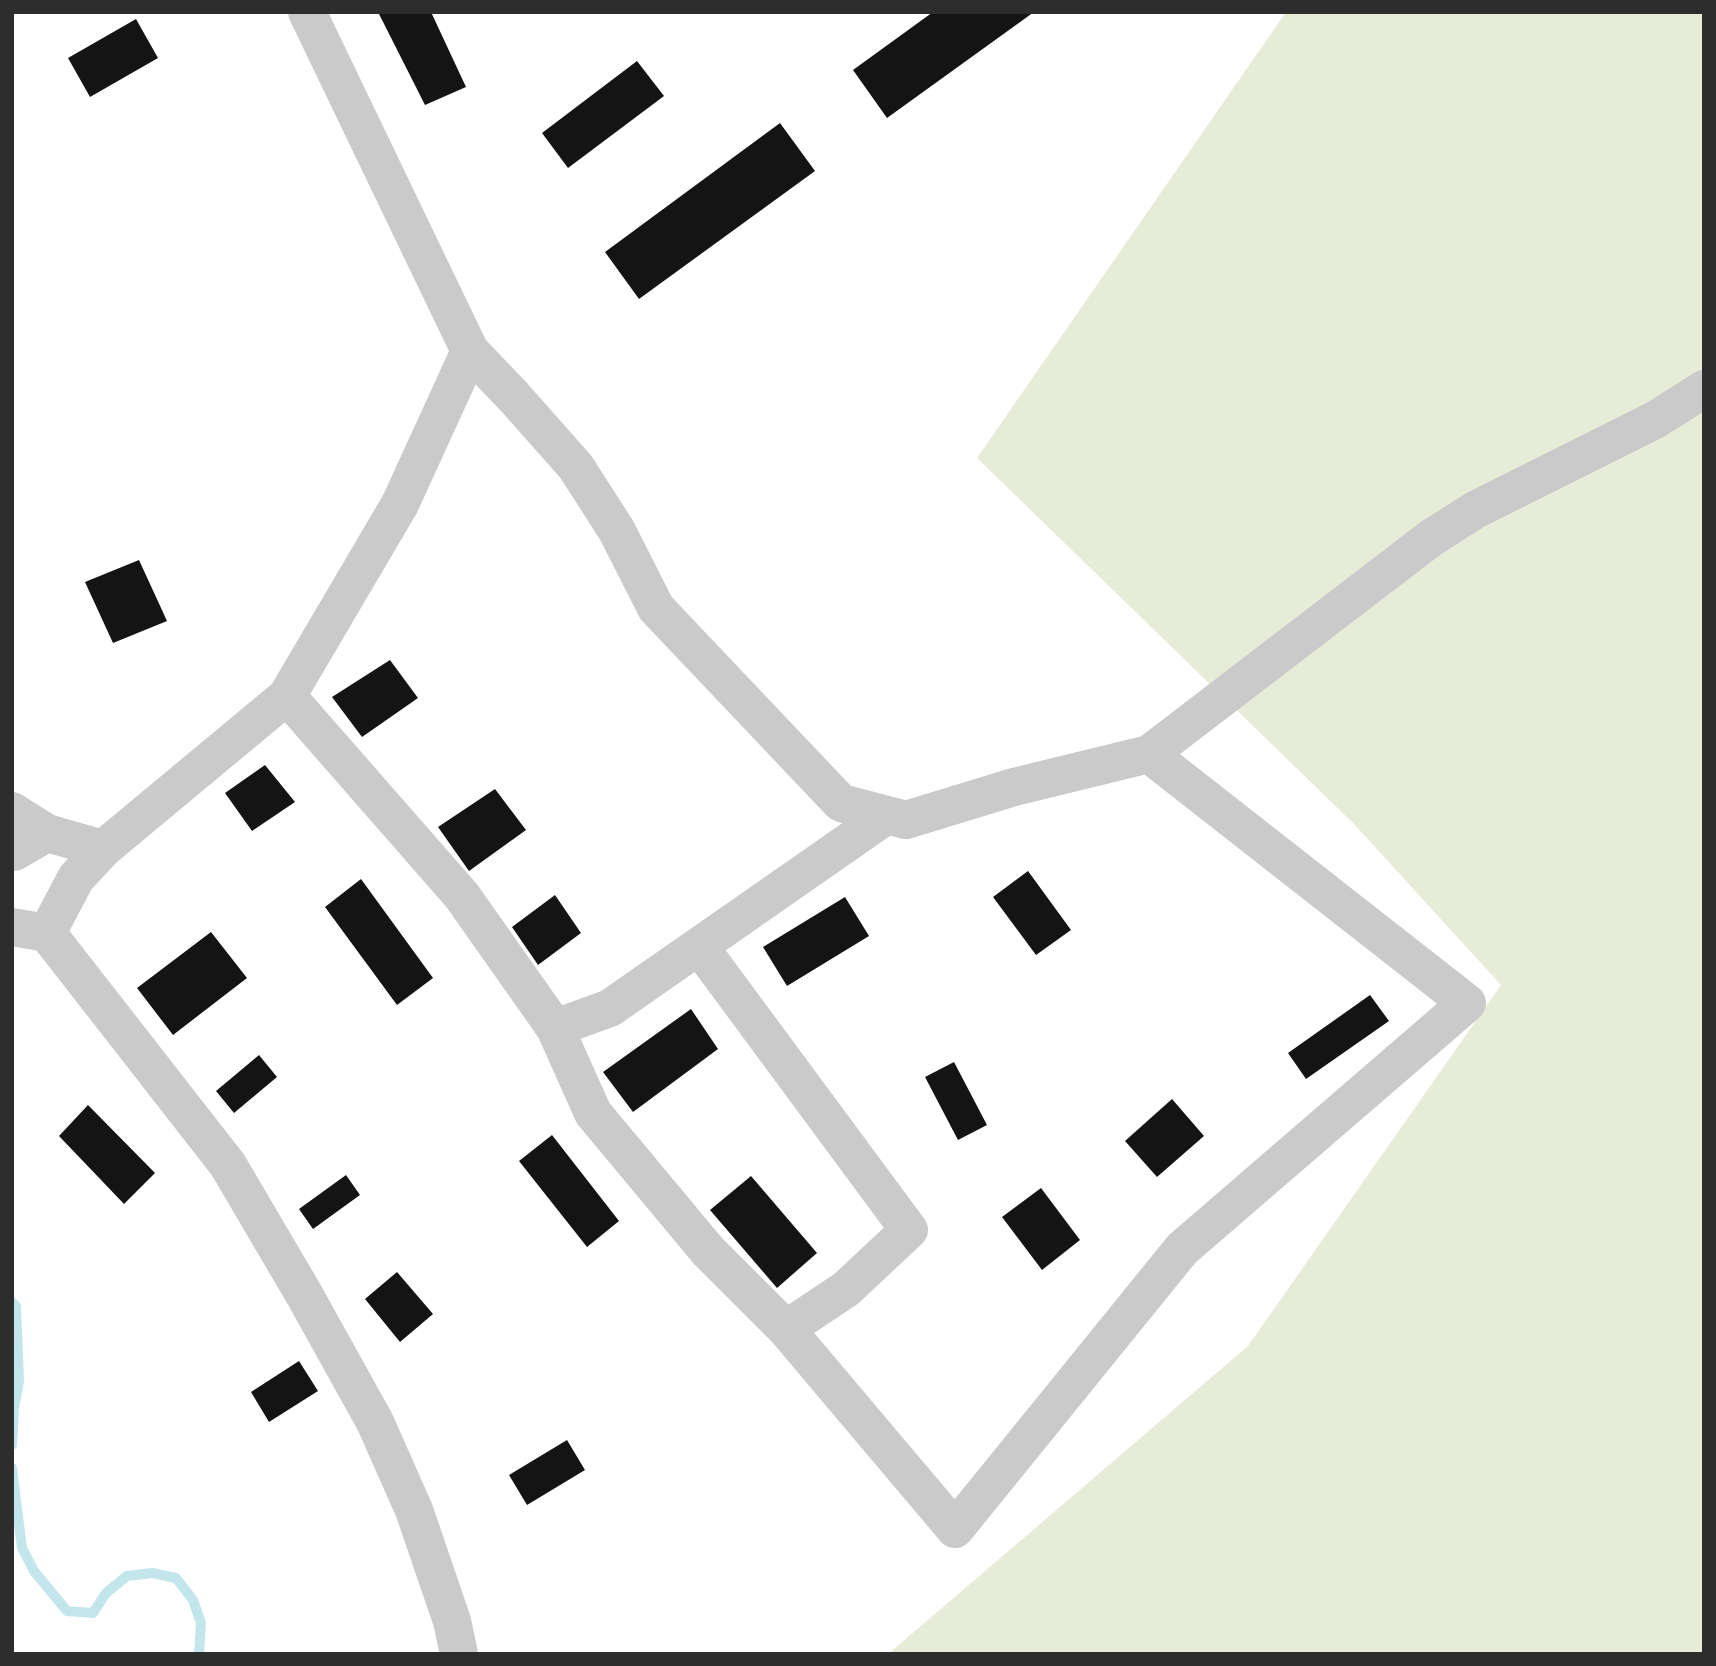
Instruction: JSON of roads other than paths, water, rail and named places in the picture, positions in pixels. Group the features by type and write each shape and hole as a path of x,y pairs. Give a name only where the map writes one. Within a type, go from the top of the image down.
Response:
{"street":[{"path":"307,12 470,351 576,467 617,531 656,608 841,803 906,820 1014,787 1149,754 1442,531 1475,510 1655,420 1704,389"},
{"path":"459,1654 452,1621 414,1510 374,1422 305,1296 228,1166 29,930 103,849 287,696 400,504 470,351"},
{"path":"287,696 462,896 555,1028 593,1114 708,1251 786,1329 955,1529 1182,1249 1467,1003 1149,754"},
{"path":"12,811 47,833 103,849"},
{"path":"555,1028 610,1008 887,815"},
{"path":"13,854 47,833"},
{"path":"699,946 909,1230 846,1289 786,1329"}],"waterway":[{"path":"12,1302 16,1306 19,1381 12,1445"},
{"path":"12,1468 22,1548 34,1571 67,1611 93,1613 106,1593 127,1576 152,1573 176,1578 193,1600 201,1623 199,1654"}]}
